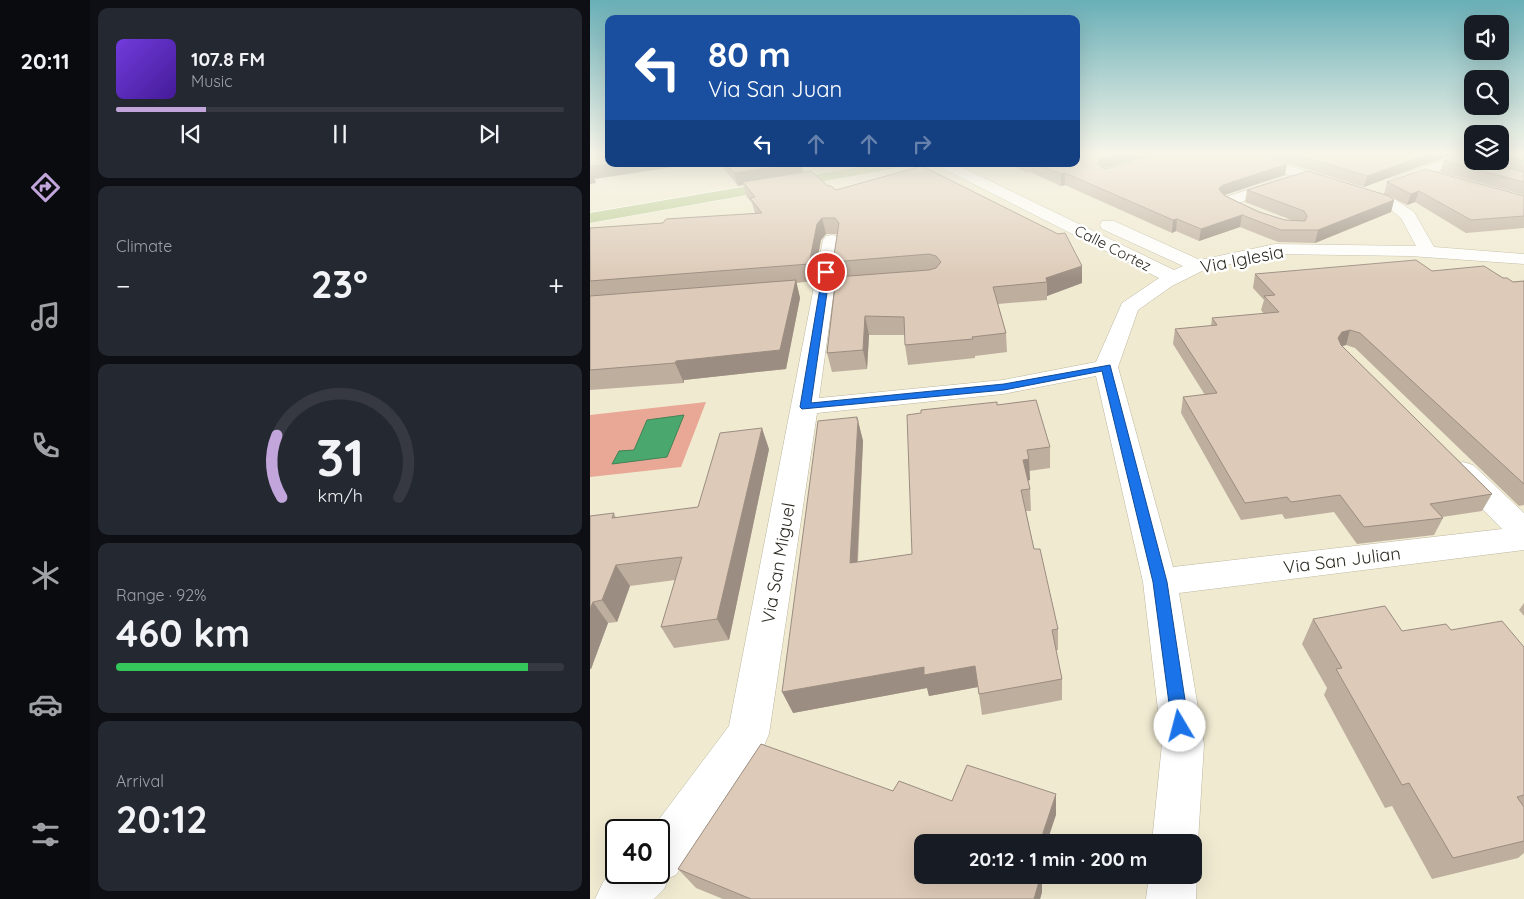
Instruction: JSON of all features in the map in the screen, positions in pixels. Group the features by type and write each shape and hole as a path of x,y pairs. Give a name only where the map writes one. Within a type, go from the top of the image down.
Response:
{"main road":[{"path":"590,218 721,195"}],"street":[{"name":"Calle Cortez","path":"1007,195 1174,278"},
{"path":"1248,195 1227,202 1230,205 1269,220"},
{"path":"1368,195 1392,203 1404,211 1428,253"},
{"name":"Calle Cortez","path":"1093,218 1198,266"},
{"name":"Via San Miguel","path":"670,843 748,734 832,240"},
{"name":"Via Iglesia","path":"1106,367 1129,307 1174,278 1198,266 1275,249 1428,253 1524,259"},
{"path":"805,407 1004,387 1106,367 1160,582 1183,744 1176,834"},
{"path":"1448,457 1524,532"},
{"name":"Via San Julian","path":"1160,582 1524,538"},
{"path":"620,899 635,884"},
{"path":"1171,899 1172,884"}],"shaded area":[{"path":"706,402 681,467 590,477 590,415"},
{"path":"684,415 667,457 612,464 619,451 634,450 647,420"}],"building":[{"path":"753,195 980,195 1058,234 1065,233 1082,266 1046,278 1047,282 993,287 1006,333 972,337 973,339 905,345 904,317 865,316 863,350 827,353 836,277 929,270 936,268 941,262 936,256 929,254 833,262 839,223 835,218 822,218 817,224 809,264 590,281 590,228 663,223 666,219 762,213 750,198 755,197"},
{"path":"1115,195 1224,195 1259,212 1285,220 1305,221 1307,216 1304,211 1260,195 1386,195 1394,200 1318,230 1281,230 1242,215 1201,229 1177,219 1173,220"},
{"path":"1426,195 1524,196 1524,216 1471,220"},
{"path":"1416,260 1432,271 1484,266 1513,282 1524,281 1524,484 1360,333 1350,330 1342,332 1338,338 1341,345 1492,494 1430,504 1443,518 1364,527 1340,495 1291,502 1287,497 1245,503 1183,397 1217,393 1175,329 1217,325 1212,318 1279,312 1264,296 1275,295 1255,274"},
{"path":"796,280 780,350 676,361 675,363 590,370 590,296"},
{"path":"1036,400 1050,447 1027,450 1029,459 1023,460 1030,489 1021,490 1034,549 1040,549 1058,629 1052,630 1062,679 979,694 975,666 924,675 924,667 782,692 818,421 857,417 858,420 850,563 912,554 907,415 921,413 921,410 997,402 997,405"},
{"path":"762,428 717,619 661,627 682,557 616,565 602,600 593,602 590,609 590,516 614,513 612,518 698,507 720,433"},
{"path":"1385,606 1402,631 1446,624 1451,630 1502,621 1524,647 1524,795 1517,797 1524,807 1524,841 1453,858 1409,783 1402,785 1336,669 1342,668 1313,619"},
{"path":"761,744 893,791 899,781 952,801 967,765 1056,794 1043,834 914,834 914,884 1038,884 1034,899 751,899 678,869"}],"route":[{"path":"826,272 805,407 1004,387 1106,367 1160,582 1180,726"}]}
